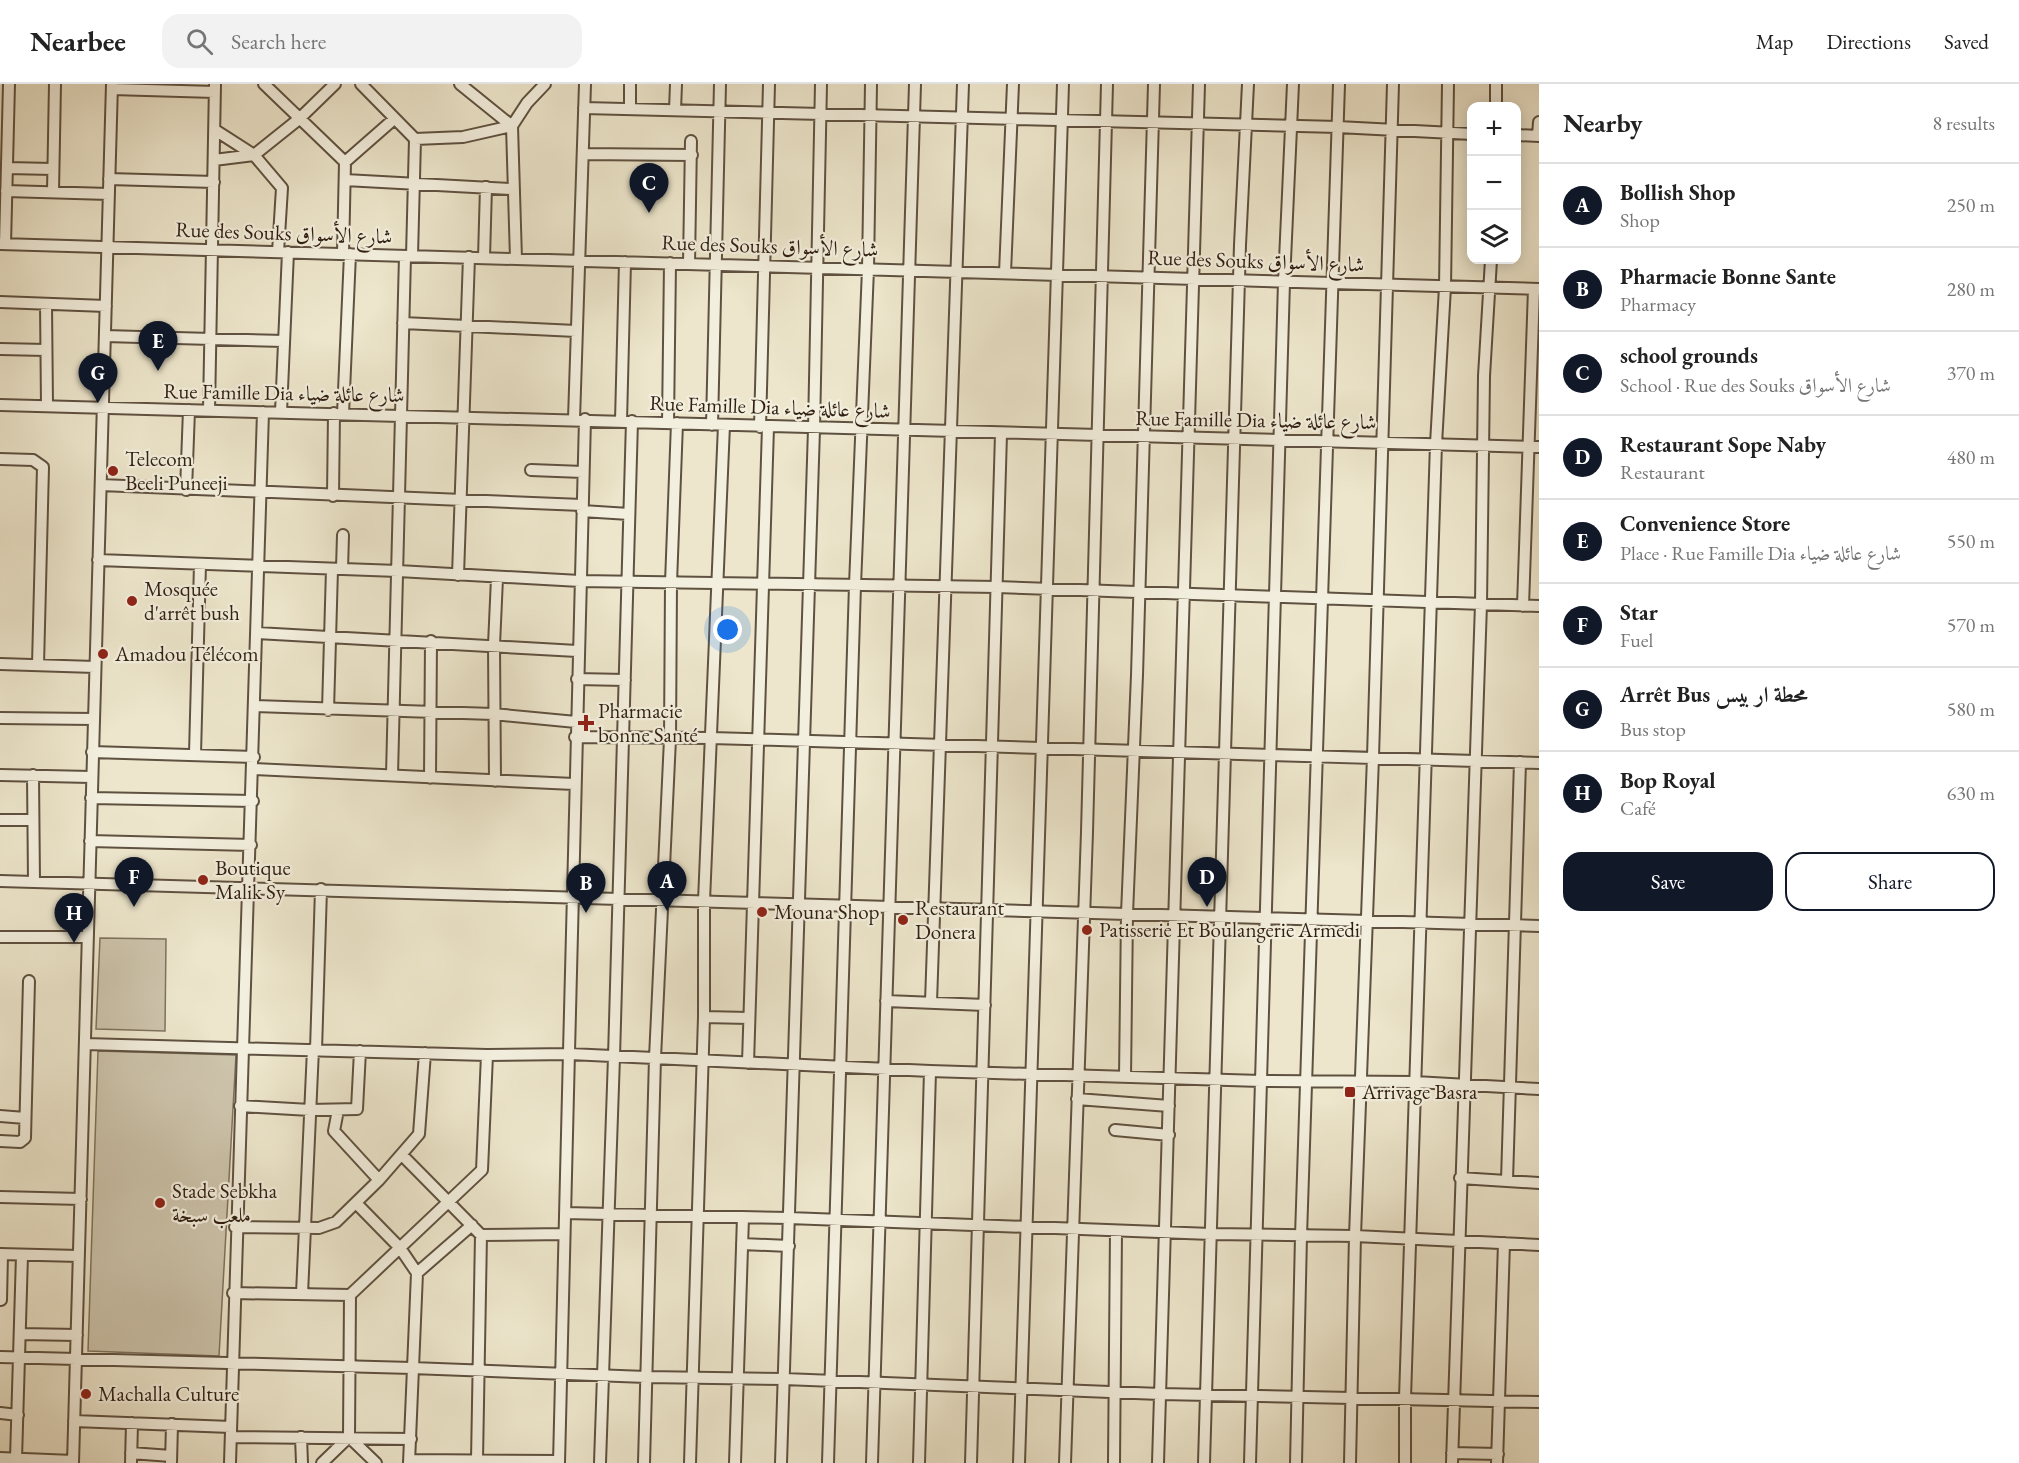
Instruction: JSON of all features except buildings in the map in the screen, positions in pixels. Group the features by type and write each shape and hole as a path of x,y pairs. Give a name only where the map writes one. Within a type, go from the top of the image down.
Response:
{"street":[{"path":"3,244 7,168 4,101 9,84"},
{"path":"53,192 55,84"},
{"path":"264,84 345,162 347,254 333,496"},
{"path":"214,160 254,155 299,119 335,84"},
{"path":"361,84 415,139 438,140 463,137 512,126"},
{"path":"460,84 512,126"},
{"path":"516,259 512,189 512,126 527,103 545,84"},
{"path":"356,1203 399,1248 417,1273 410,1461 559,1462 570,1054 574,737 583,472 576,331 585,84"},
{"path":"630,84 630,109"},
{"path":"675,110 676,84"},
{"path":"712,425 720,84"},
{"path":"748,1064 763,584 764,266 769,84"},
{"path":"781,1463 814,429 821,84"},
{"path":"828,1463 855,585 863,430 871,84"},
{"path":"872,1463 915,84"},
{"path":"931,1002 963,84"},
{"path":"1005,273 1013,84"},
{"path":"1019,1463 1026,1228 1034,1075 1036,911 1063,84"},
{"path":"1065,1463 1094,591 1100,276 1107,84"},
{"path":"1125,1077 1127,914 1154,84"},
{"path":"1158,1463 1163,1232 1169,1135 1176,916 1199,84"},
{"path":"1204,1463 1214,1080 1231,596 1238,280 1248,84"},
{"path":"1250,1463 1279,440 1293,84"},
{"path":"1296,1463 1301,1236 1339,84"},
{"path":"1350,1463 1355,1236 1373,757 1393,84"},
{"path":"1405,1463 1405,1398 1428,759 1436,444 1445,287 1448,84"},
{"path":"1496,84 1496,102"},
{"path":"0,1458 73,1462 112,87 215,88 209,410"},
{"path":"584,108 1290,125 1467,134"},
{"path":"345,162 394,119"},
{"path":"1521,135 1539,136 1539,122"},
{"path":"215,130 254,155 284,192 284,341 280,412"},
{"path":"392,775 403,323 415,182 415,139"},
{"path":"689,264 692,141"},
{"path":"583,154 692,155"},
{"path":"7,168 53,169"},
{"path":"109,179 214,182"},
{"path":"345,180 512,189"},
{"path":"484,258 486,187"},
{"path":"6,191 109,194"},
{"name":"Rue des Souks شارع الأسواق","path":"3,244 1536,289"},
{"path":"458,574 469,257"},
{"path":"600,1463 629,514 625,262"},
{"path":"644,1463 655,1058 670,739 672,423 670,263"},
{"path":"1491,264 1482,445 1480,604 1452,1399 1452,1458 1497,1459 1504,1243"},
{"path":"1523,606 1533,446 1536,289"},
{"path":"0,302 106,306"},
{"path":"46,304 47,406"},
{"path":"403,323 576,331"},
{"path":"105,336 284,341"},
{"path":"0,349 46,350"},
{"name":"Rue Famille Dia شارع عائلة ضياء","path":"0,405 579,419 814,429 1533,446"},
{"path":"186,490 189,410"},
{"path":"230,1463 233,1293 250,888 263,412"},
{"path":"690,1463 703,1060 704,901 724,425"},
{"path":"971,1463 1001,434"},
{"path":"0,459 33,460 43,467 38,665"},
{"path":"531,470 583,472"},
{"path":"101,486 460,501 582,508 629,514"},
{"path":"328,710 330,636 343,535"},
{"path":"98,560 398,571 580,581 997,587 1539,606"},
{"path":"195,754 200,564"},
{"path":"495,781 493,714 497,578"},
{"path":"257,633 577,651"},
{"path":"430,778 431,641"},
{"path":"0,664 95,667"},
{"path":"577,679 625,680"},
{"path":"255,706 493,714 576,722"},
{"path":"0,718 94,719"},
{"path":"574,737 757,739 1539,763"},
{"path":"92,752 254,757"},
{"path":"1507,1180 1512,1089 1520,762"},
{"path":"253,769 574,784"},
{"path":"0,775 91,777"},
{"path":"33,776 34,882"},
{"path":"91,798 252,801"},
{"path":"0,820 32,820"},
{"path":"90,841 251,845"},
{"path":"0,880 1539,926"},
{"path":"302,1294 321,889"},
{"path":"0,937 88,936"},
{"path":"0,1141 23,1141 29,981"},
{"path":"886,1000 985,1005"},
{"path":"704,1017 748,1018"},
{"path":"85,1044 487,1055 570,1054 748,1064 1034,1075 1307,1082 1416,1082 1539,1089"},
{"path":"240,1106 353,1110 359,1104 360,1051"},
{"path":"236,1227 327,1227 356,1203 402,1155 421,1130 425,1053"},
{"path":"233,1293 350,1295 449,1203 482,1170 487,1055"},
{"path":"919,1463 930,1071"},
{"path":"1077,1100 1169,1106"},
{"path":"338,1110 334,1131 379,1180"},
{"path":"0,1116 25,1118"},
{"path":"1115,1130 1169,1135"},
{"path":"402,1155 481,1235 564,1234"},
{"path":"1460,1178 1539,1183"},
{"path":"0,1197 81,1199"},
{"path":"565,1213 789,1218 1072,1230 1355,1236 1539,1245"},
{"path":"735,1463 743,1217"},
{"path":"417,1273 472,1226"},
{"path":"1114,1463 1116,1231"},
{"path":"477,1460 481,1235"},
{"path":"742,1244 789,1246"},
{"path":"21,1301 1,1300 1,1254 79,1256"},
{"path":"16,1459 22,1255"},
{"path":"322,1463 349,1437 350,1295"},
{"path":"20,1334 76,1335"},
{"path":"0,1357 350,1366 646,1377 784,1379 1160,1394 1353,1396 1539,1402"},
{"path":"0,1413 18,1415"},
{"path":"74,1421 172,1424 231,1432 301,1437 411,1439"},
{"path":"132,1422 131,1458 171,1459 172,1424"},
{"path":"301,1437 302,1463"},
{"path":"349,1437 376,1463"}],"shaded area":[{"path":"100,938 166,939 165,1031 96,1029"},
{"name":"Stade Sebkha ملعب سبخة","path":"98,1051 236,1055 219,1356 88,1351"}],"place":[{"name":"school grounds","path":"649,213"},
{"name":"Convenience Store","path":"158,371"},
{"name":"Arrêt Bus محطة ار بيس","path":"98,403"},
{"name":"Telecom Beeli Puneeji","path":"113,471"},
{"name":"Mosquée d'arrêt bush","path":"132,601"},
{"name":"Amadou Télécom","path":"103,654"},
{"name":"Pharmacie bonne Santé","path":"586,723"},
{"name":"Boutique Malik Sy","path":"203,880"},
{"name":"Star","path":"134,907"},
{"name":"Restaurant Sope Naby","path":"1207,907"},
{"name":"Bollish Shop","path":"667,911"},
{"name":"Mouna Shop","path":"762,912"},
{"name":"Pharmacie Bonne Sante","path":"586,913"},
{"name":"Restaurant Donera","path":"903,920"},
{"name":"Patisserie Et Boulangerie Armedi","path":"1087,930"},
{"name":"Bop Royal","path":"74,943"},
{"name":"Arrivage Basra","path":"1350,1092"},
{"name":"Stade Sebkha ملعب سبخة","path":"160,1203"},
{"name":"Machalla Culture","path":"86,1394"}]}
